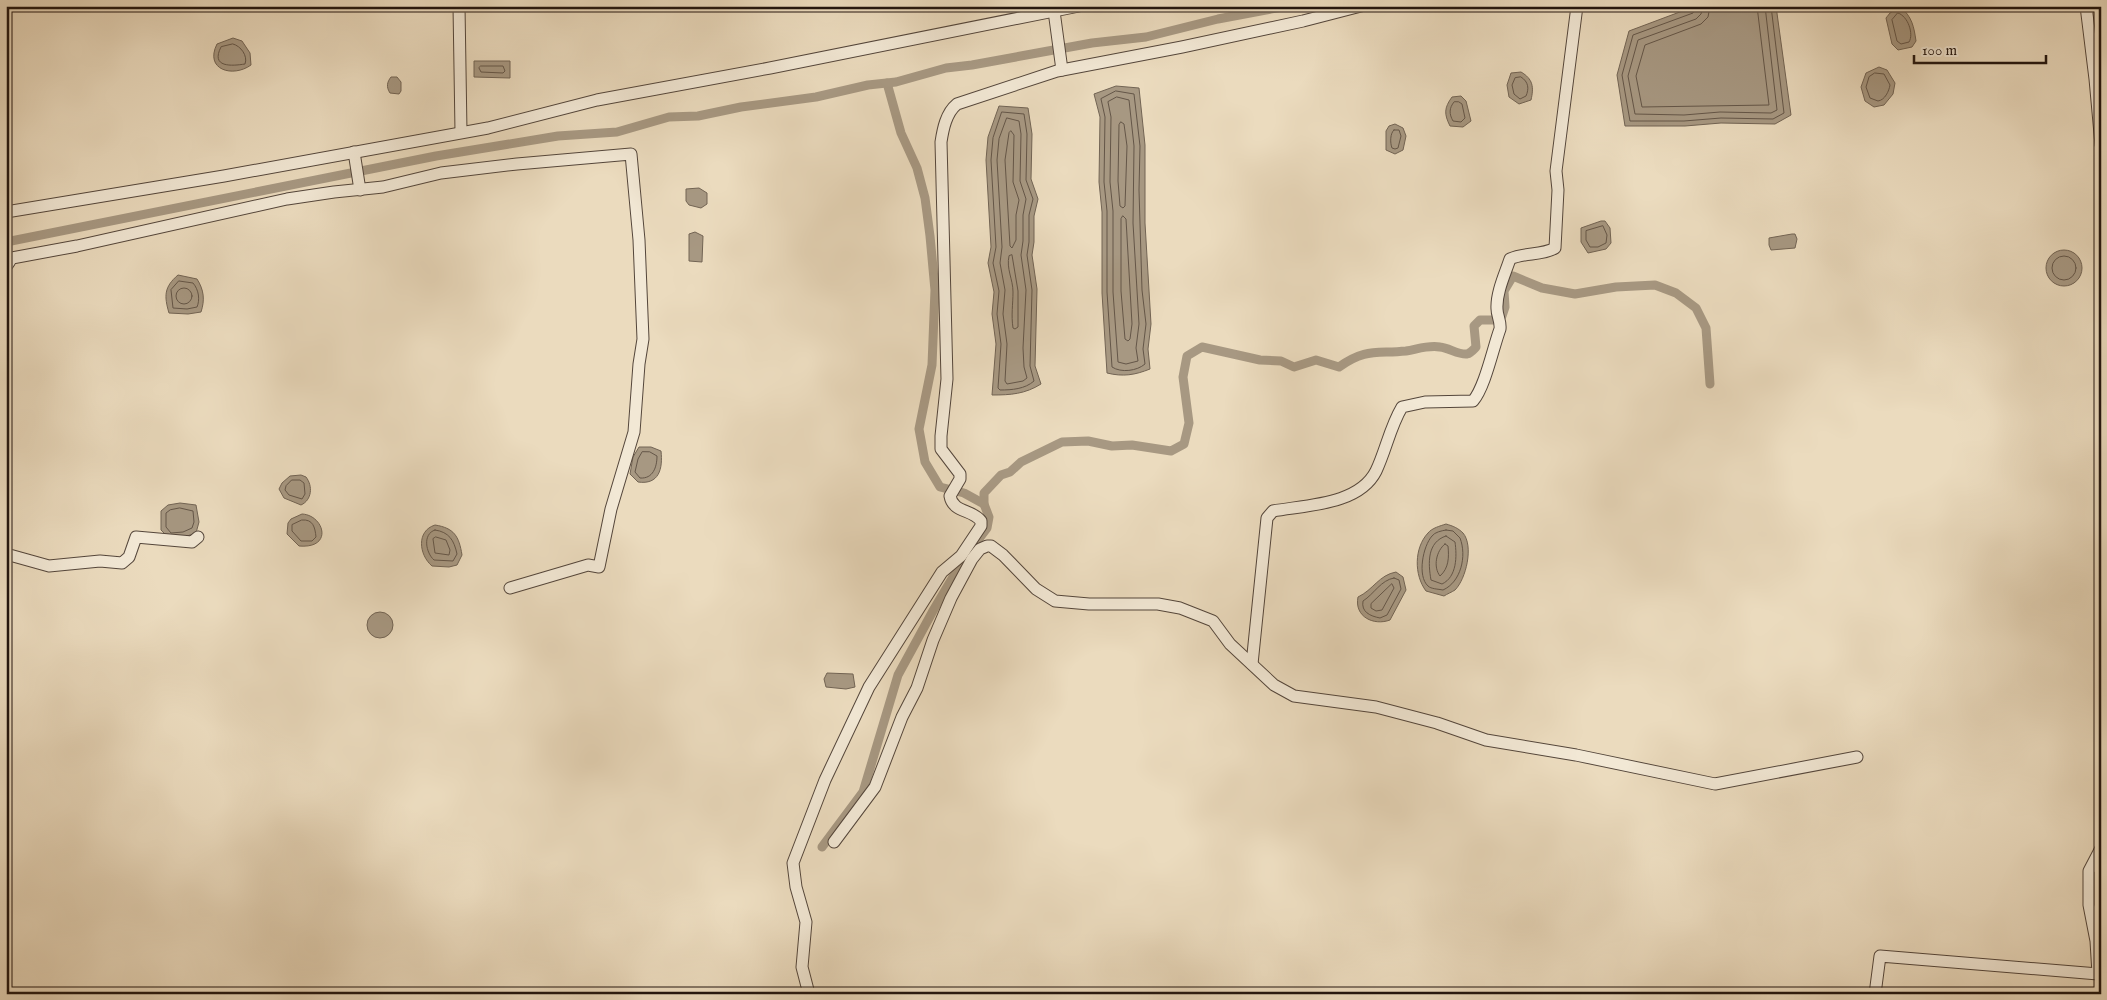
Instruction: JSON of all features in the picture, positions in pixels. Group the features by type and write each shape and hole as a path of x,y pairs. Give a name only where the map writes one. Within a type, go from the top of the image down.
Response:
{"street":[{"path":"459,6 461,132"},
{"path":"6,212 488,128 597,100 770,68 1079,6"},
{"path":"809,994 802,967 806,922 796,886 793,862 824,780 868,687 942,572 961,556 981,526 981,521 978,517 956,508 951,502 950,496 960,479 960,474 941,449 947,379 941,142 951,109 957,104 1061,67 1182,47 1303,21 1361,6"},
{"path":"1252,664 1267,518 1273,512 1337,499 1363,487 1371,480 1377,469 1394,421 1402,407 1425,402 1473,401 1478,395 1485,379 1500,329 1501,324 1497,309 1498,295 1510,259 1527,253 1547,253 1555,248 1558,190 1556,171 1576,6"},
{"path":"2086,6 2098,99 2101,145"},
{"path":"1054,12 1061,67"},
{"path":"354,152 360,190"},
{"path":"6,267 12,258 77,246 287,200 382,187 441,174 489,167 631,154 639,240 644,339 634,432 611,509 599,567 588,564 510,588"},
{"path":"6,554 49,566 100,561 122,563 129,557 136,537 192,542 198,537"},
{"path":"834,842 875,787 902,717 917,688 933,640 972,559 984,547 991,546 1036,589 1055,601 1089,604 1158,604 1180,608 1213,621 1230,644 1284,692 1294,696 1376,707 1437,723 1486,740 1576,755 1715,784 1858,757"},
{"path":"1875,994 1880,956 2098,974 2096,941 2089,905 2089,870 2101,848"}],"water":[{"path":"1701,6 1776,6 1791,115 1775,124 1721,123 1685,126 1625,126 1617,75 1629,31"},
{"path":"1900,7 1912,22 1916,41 1912,47 1898,50 1892,44 1886,18"},
{"path":"233,38 242,41 250,53 251,65 244,69 229,71 217,65 214,60 214,53 217,44"},
{"path":"474,61 510,61 510,78 474,77"},
{"path":"1879,67 1887,70 1895,83 1893,94 1884,105 1874,107 1865,101 1861,87 1866,73"},
{"path":"1521,72 1532,84 1532,91 1531,100 1519,104 1509,97 1507,85 1511,73"},
{"path":"391,77 397,77 401,82 399,94 390,93 388,89"},
{"path":"1116,86 1139,88 1145,145 1145,223 1151,324 1148,349 1150,369 1124,375 1107,373 1102,293 1102,212 1099,182 1100,117 1094,94"},
{"path":"1461,96 1466,101 1471,121 1463,127 1450,126 1446,114 1447,104 1452,97"},
{"path":"999,106 1028,108 1032,134 1031,179 1038,199 1034,216 1032,255 1037,289 1035,366 1041,384 1018,393 992,395 996,344 992,314 994,292 988,263 991,247 986,160 988,137"},
{"path":"1395,124 1403,128 1406,136 1403,150 1395,154 1386,150 1386,131 1389,126"},
{"path":"699,188 707,193 707,204 701,208 689,205 686,201 686,189"},
{"path":"1605,221 1610,228 1611,243 1606,249 1588,253 1581,242 1581,228"},
{"path":"695,232 703,236 702,262 689,261 689,234"},
{"path":"1795,234 1797,239 1795,248 1771,250 1769,238"},
{"path":"2064,250 2076,256 2082,268 2076,280 2064,286 2052,280 2046,268 2052,256"},
{"path":"178,275 197,279 203,295 201,312 188,314 169,313 166,292 173,279"},
{"path":"639,447 651,447 661,451 660,470 651,481 638,482 630,474 633,457"},
{"path":"301,475 306,477 310,484 310,492 305,503 301,505 284,498 279,489 282,483 290,476"},
{"path":"180,503 196,505 199,522 196,533 184,537 168,537 161,530 161,511 168,505"},
{"path":"302,514 316,520 322,532 317,542 310,546 299,546 287,534 288,523 291,519"},
{"path":"1446,524 1455,527 1463,533 1468,546 1468,554 1465,571 1459,585 1455,590 1444,596 1426,591 1419,577 1417,562 1423,539 1434,528"},
{"path":"435,525 447,528 457,538 462,555 457,565 449,567 432,566 424,556 422,538 429,528"},
{"path":"1396,572 1403,577 1406,590 1390,620 1378,622 1366,618 1359,610 1358,597 1368,591 1380,579"},
{"path":"380,612 389,616 393,625 389,634 380,638 371,634 367,625 371,616"},
{"path":"827,673 853,674 855,687 846,689 826,687 824,679"}],"waterway":[{"path":"6,242 436,156 558,136 617,132 669,117 698,116 741,107 816,97 868,85 896,82 946,68 1092,43 1146,37 1218,19 1287,6"},
{"path":"887,83 901,133 917,168 925,198 930,236 935,290 932,365 919,429 925,462 940,487 964,493 984,504"},
{"path":"1502,316 1505,307 1504,291 1513,276 1542,288 1575,294 1616,287 1655,285 1676,293 1696,308 1706,328 1710,384"},
{"path":"822,847 863,792 898,675 963,560 987,528 989,517 984,504 984,493 1001,475 1010,472 1021,462 1062,442 1088,441 1112,446 1132,445 1171,451 1184,444 1189,423 1183,377 1187,356 1202,347 1260,360 1281,361 1294,367 1316,360 1339,367 1364,354 1406,351 1427,347 1440,347 1467,354 1476,347 1474,326 1480,320 1498,320"}]}
